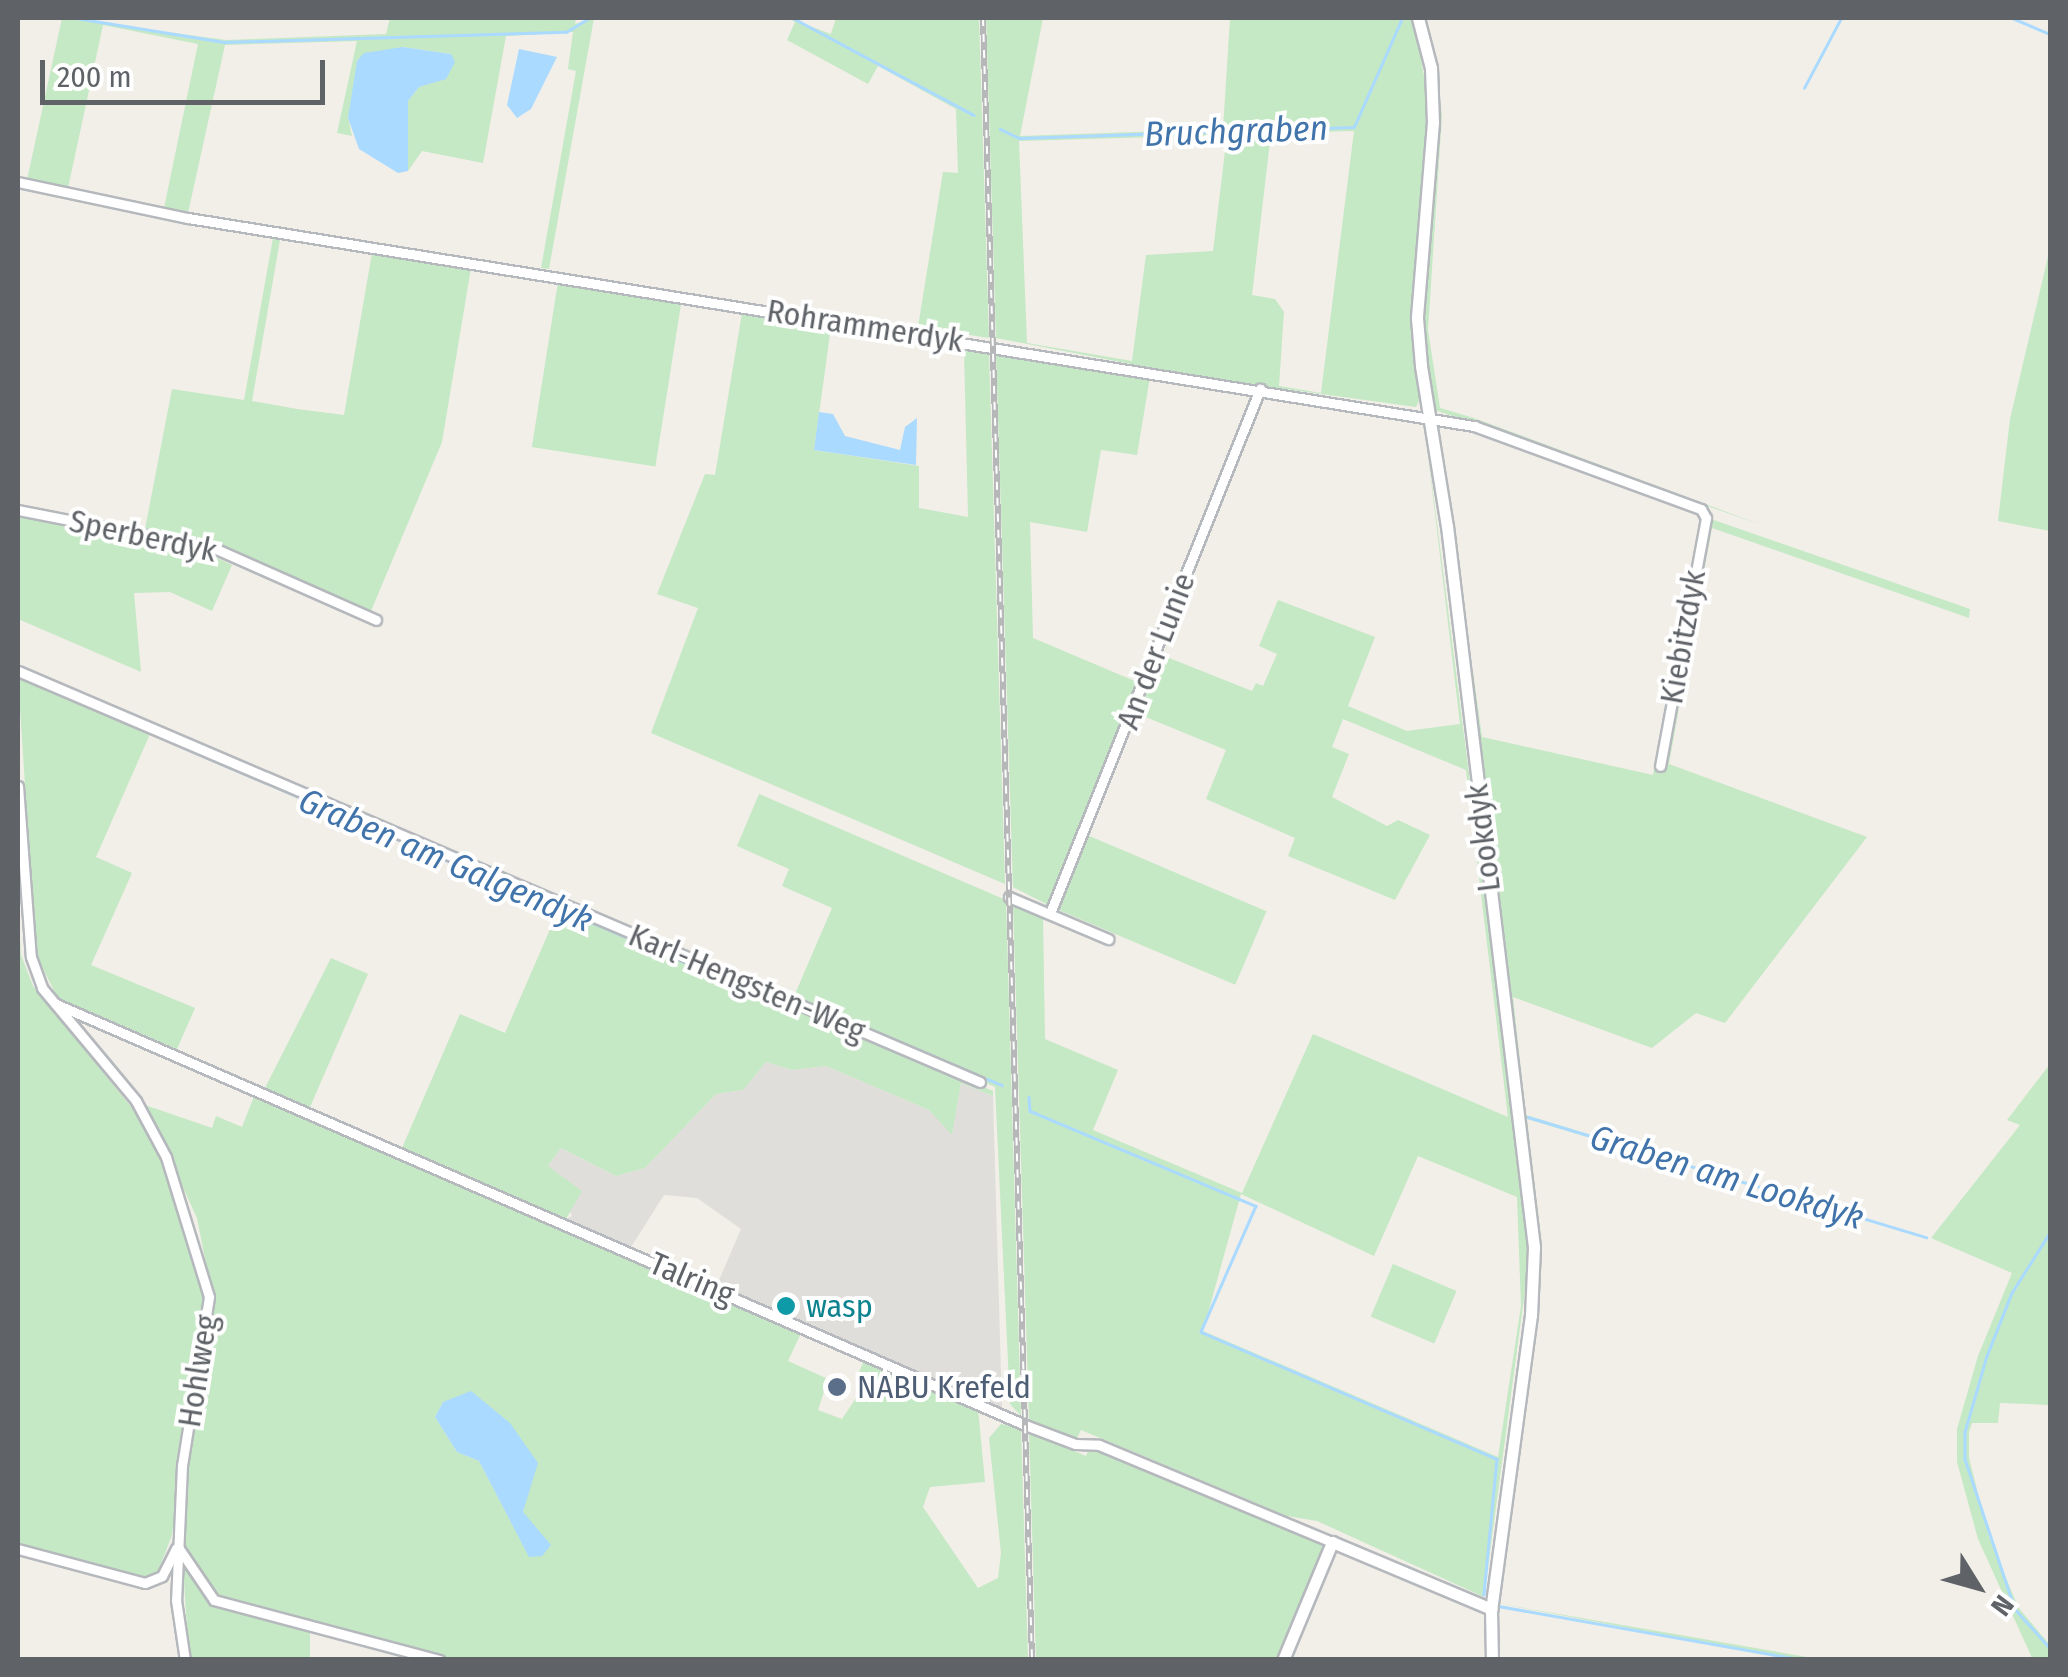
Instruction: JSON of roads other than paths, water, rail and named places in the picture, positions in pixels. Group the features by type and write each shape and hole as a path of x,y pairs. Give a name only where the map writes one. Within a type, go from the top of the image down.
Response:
{"street":[{"name":"Lookdyk","path":"1418,18 1431,68 1433,122 1417,318 1534,1247 1531,1315 1491,1609 1492,1660"},
{"name":"Rohrammerdyk","path":"18,182 188,218 1431,415 1701,510"},
{"name":"An der Lunie","path":"1050,913 1260,389"},
{"name":"Sperberdyk","path":"18,510 216,549 376,620"},
{"name":"Kiebitzdyk","path":"1660,766 1706,518 1701,510"},
{"name":"Karl-Hengsten-Weg","path":"18,671 980,1082"},
{"name":"Hohlweg","path":"18,786 31,957 56,1004 136,1102 166,1157 190,1220 209,1298 182,1465 176,1600 185,1660"},
{"path":"1009,897 1108,939"},
{"name":"Talring","path":"56,1004 1025,1425 1076,1444 1100,1444 1491,1609"},
{"path":"1283,1660 1332,1542"},
{"path":"18,1549 145,1584 162,1576 177,1545"},
{"path":"177,1545 214,1600 439,1660"}],"water":[{"path":"403,47 451,54 455,62 446,79 419,87 408,101 408,171 398,173 359,149 348,118 357,61 364,53"},
{"path":"519,49 557,57 531,109 517,118 507,105"},
{"path":"819,412 833,414 845,436 900,450 905,427 917,418 916,465 814,450"},
{"path":"471,1391 510,1423 538,1463 523,1512 551,1545 542,1556 529,1557 479,1461 457,1452 435,1417 443,1402"}],"waterway":[{"name":"Bruchgraben","path":"76,18 225,42 566,32 589,18"},
{"name":"Bruchgraben","path":"793,18 974,115"},
{"name":"Bruchgraben","path":"1000,129 1019,138 1354,127 1402,18"},
{"path":"1804,88 1841,18"},
{"path":"2012,18 2050,34"},
{"name":"Graben am Galgendyk","path":"189,750 703,970"},
{"name":"Graben am Galgendyk","path":"713,962 975,1074"},
{"name":"Graben am Galgendyk","path":"987,1079 1002,1085"},
{"name":"Graben am Galgendyk","path":"1029,1097 1030,1111 1256,1206 1201,1332 1497,1459 1484,1594"},
{"name":"Graben am Lookdyk","path":"1528,1117 1926,1237"},
{"path":"2050,1233 2012,1293 1987,1356 1965,1432 1965,1459 2015,1609 2050,1648"},
{"name":"Graben am Galgendyk","path":"1498,1606 1804,1660"}],"railway":[{"path":"983,18 1032,1660"}],"place":[{"name":"wasp","path":"786,1306"},
{"name":"NABU Krefeld","path":"837,1387"}]}
